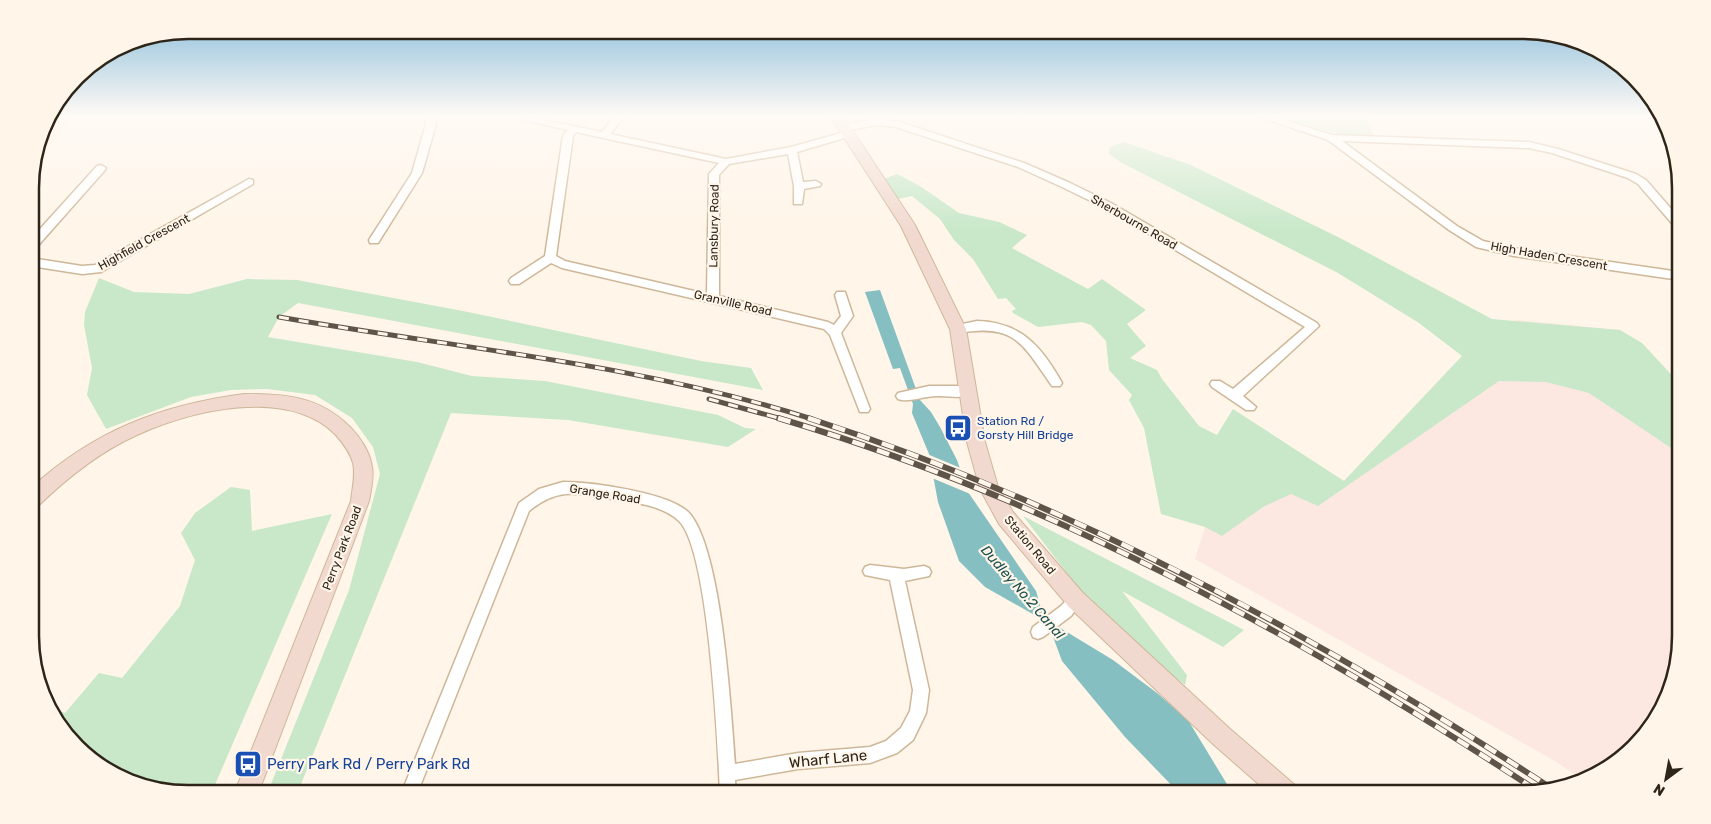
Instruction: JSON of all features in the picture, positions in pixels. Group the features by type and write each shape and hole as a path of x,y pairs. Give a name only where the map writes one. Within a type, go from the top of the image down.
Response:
{"street":[{"path":"374,240 406,193 417,173 422,154"},
{"path":"515,281 550,258 565,154"},
{"path":"693,154 726,162 768,154"},
{"path":"793,154 799,186 798,202"},
{"name":"Station Road","path":"861,154 908,225 958,329 976,442 988,489 1006,518 1071,605 1278,785"},
{"name":"Sherbourne Road","path":"989,154 1021,165 1107,206 1313,326 1234,396"},
{"name":"High Haden Crescent","path":"1353,154 1453,228 1480,244 1514,252 1672,275"},
{"path":"1565,154 1632,176 1642,182 1672,211"},
{"name":"Lansbury Road","path":"713,299 714,174 726,162"},
{"path":"39,236 101,168"},
{"name":"Highfield Crescent","path":"39,263 82,270 97,269 146,243 249,182"},
{"path":"799,186 816,184"},
{"name":"Granville Road","path":"550,258 562,264 815,321 828,326 835,333"},
{"path":"841,296 847,316 835,333 864,409"},
{"path":"958,329 994,324 1020,335 1056,383"},
{"path":"1216,384 1250,407"},
{"path":"902,396 929,391 968,391"},
{"name":"Perry Park Road","path":"39,493 74,463 114,438 160,418 189,409 258,400 284,402 312,409 332,420 345,431 355,446 363,469 360,501 250,785"},
{"name":"Grange Road","path":"413,785 524,508 535,497 550,489 572,486 665,505 685,518 695,535 707,586 717,660 728,785"},
{"path":"870,571 896,574 924,572"},
{"name":"Wharf Lane","path":"727,773 798,761 870,755 891,748 907,734 918,713 921,690 896,574"},
{"path":"1038,632 1071,605"}],"shaded area":[{"path":"1516,320 1620,330 1642,343 1672,375 1672,636 1667,675 1652,711 1629,742 1598,765 1576,775 1555,761 1195,559 1205,527 1309,459 1344,481 1462,356"}],"green space":[{"path":"1110,154 1160,154 1191,165 1340,238 1492,319 1620,330 1642,343 1672,375 1672,449 1589,393 1546,382 1499,381 1318,506 1291,494 1263,507 1222,536 1205,527 1161,514 1144,428 1129,400 1132,395 1109,370 1106,341 1091,325 1082,322 1038,327 1013,313 1012,311 1016,309 1006,298 998,299 973,259 954,240 940,219 912,196 898,199 884,179 897,174 920,186 959,213 999,222 1027,235 1012,248 1088,289 1102,279 1146,310 1127,324 1146,346 1130,358 1157,370 1199,426 1217,435 1233,409 1344,481 1462,356 1419,323 1338,273 1122,163"},
{"path":"99,278 134,292 189,294 247,279 297,280 463,311 701,361 751,368 763,390 298,303 279,317 268,337 417,362 472,376 545,381 718,415 745,428 756,429 728,447 568,420 451,413 301,785 271,785 349,590 380,474 373,447 352,418 315,395 267,389 231,390 191,397 106,429 87,395 92,368 84,325 85,312"},
{"path":"231,487 250,490 252,531 332,514 215,785 169,784 131,774 113,765 82,742 59,711 65,713 99,673 122,678 180,606 195,560 181,533 195,513"},
{"path":"1023,516 1244,630 1223,647 1122,591 1187,675 1185,685 1117,631 1093,607"}],"water":[{"name":"Dudley No.2 Canal","path":"880,290 920,400 931,412 940,427 957,460 968,492 1036,591 1041,608 1057,626 1113,660 1157,693 1188,720 1228,785 1171,785 1125,737 1062,661 1052,634 1038,617 985,587 959,561 938,502 929,454 912,413 913,404 900,368 893,369 865,292"}],"pier":[{"path":"927,454 963,469 971,491 975,496 932,478"}],"railway":[{"path":"279,317 614,371 681,384 747,400 812,419"},
{"path":"709,399 782,419"},
{"path":"778,418 879,451 978,488 1076,531 1172,577 1359,679 1528,785"},
{"path":"808,418 906,452 1003,490 1192,578 1374,678 1464,732 1544,784"}],"place":[{"name":"Station Rd / Gorsty Hill Bridge","path":"958,428"},
{"name":"Perry Park Rd / Perry Park Rd","path":"248,764"}]}
